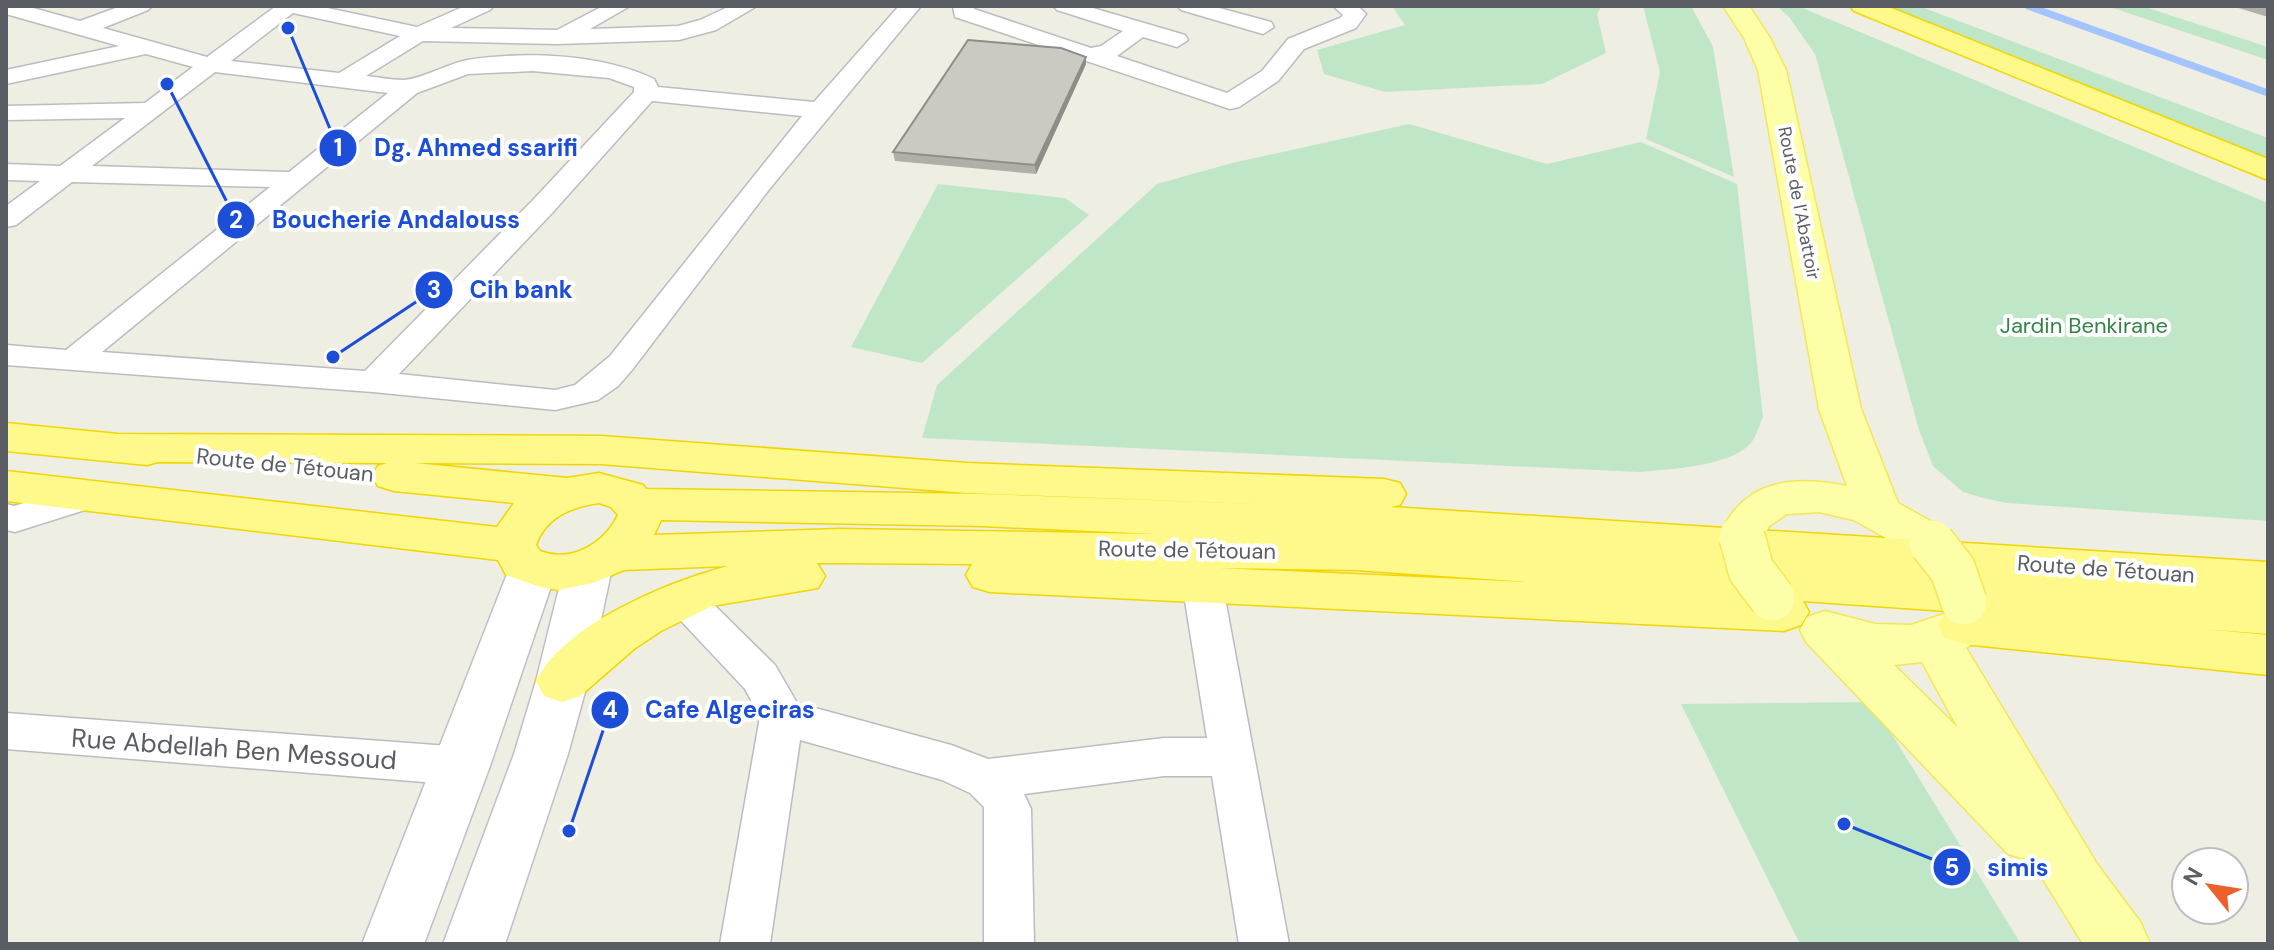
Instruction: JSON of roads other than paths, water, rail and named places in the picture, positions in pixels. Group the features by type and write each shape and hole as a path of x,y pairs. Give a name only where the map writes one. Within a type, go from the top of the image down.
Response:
{"highway":[{"path":"1863,6 2268,170"},
{"name":"Route de Tétouan","path":"6,437 565,493 599,488 627,496 635,504 982,510 1208,520 1403,524 2268,580"},
{"path":"119,448 601,450 967,478 1339,492 1622,508 1746,528"},
{"path":"807,466 982,510"},
{"name":"Route de Tétouan","path":"523,557 516,531 527,516 565,493"},
{"name":"Route de Tétouan","path":"8,512 91,495 523,557 568,572 602,560 839,546 1355,553 2268,615"},
{"path":"602,560 635,533 641,514 635,504"},
{"path":"1925,538 2268,551"},
{"path":"839,546 952,572"},
{"path":"562,681 619,631 682,597 722,584 762,576 952,572 1060,580 1202,582 1797,614"},
{"path":"1953,622 2268,655"}],"main road":[{"name":"Route de l’Abattoir","path":"1736,6 1757,38 1772,70 1840,409 1878,511"},
{"name":"Route de l’Abattoir","path":"1797,497 1828,461 1840,409"},
{"path":"2076,883 1797,614 1754,577 1743,556 1746,528 1773,502 1797,497 1836,499 1878,511 1925,538 1949,562 1961,583 1953,622 2076,883 2119,944"},
{"path":"393,944 462,766 523,557"},
{"path":"474,944 541,754 602,560"},
{"path":"1797,614 1866,643 1891,645 1903,645 1953,622"}],"street":[{"path":"82,28 141,6"},
{"path":"6,219 288,6 419,34 582,37 693,30 746,6"},
{"path":"336,16 361,6"},
{"path":"421,6 472,11"},
{"path":"558,37 619,6"},
{"path":"964,6 963,12 1230,102 1270,76 1296,44 1348,23 1355,14 1344,6"},
{"path":"1064,6 1177,40"},
{"path":"1188,6 1263,27"},
{"path":"25,8 210,65 409,88"},
{"path":"6,355 373,382 555,400 586,393 621,363 728,220 897,10"},
{"path":"342,81 419,34 472,11"},
{"path":"1090,55 1108,52 1139,29"},
{"path":"549,66 582,37"},
{"path":"6,77 147,47"},
{"path":"74,359 409,88 464,68 549,66 629,76 646,84 646,93 543,206 373,382"},
{"path":"646,93 817,110"},
{"path":"6,113 147,110"},
{"path":"6,172 295,180"},
{"path":"1202,582 1264,944"},
{"path":"682,597 760,677 782,717 745,944"},
{"path":"782,717 951,764 986,779 1001,794 1008,809 1009,944"},
{"name":"Rue Abdellah Ben Messoud","path":"6,731 462,766"},
{"path":"986,779 1164,757 1231,757"}],"waterway":[{"path":"2028,6 2268,93"}],"place":[{"name":"Dg. Ahmed ssarifi","path":"288,28"},
{"name":"Boucherie Andalouss","path":"167,84"},
{"name":"Cih bank","path":"333,357"},
{"name":"simis","path":"1844,824"},
{"name":"Cafe Algeciras","path":"569,831"}],"park label":[{"name":"Jardin Benkirane","path":"2084,325"}]}
